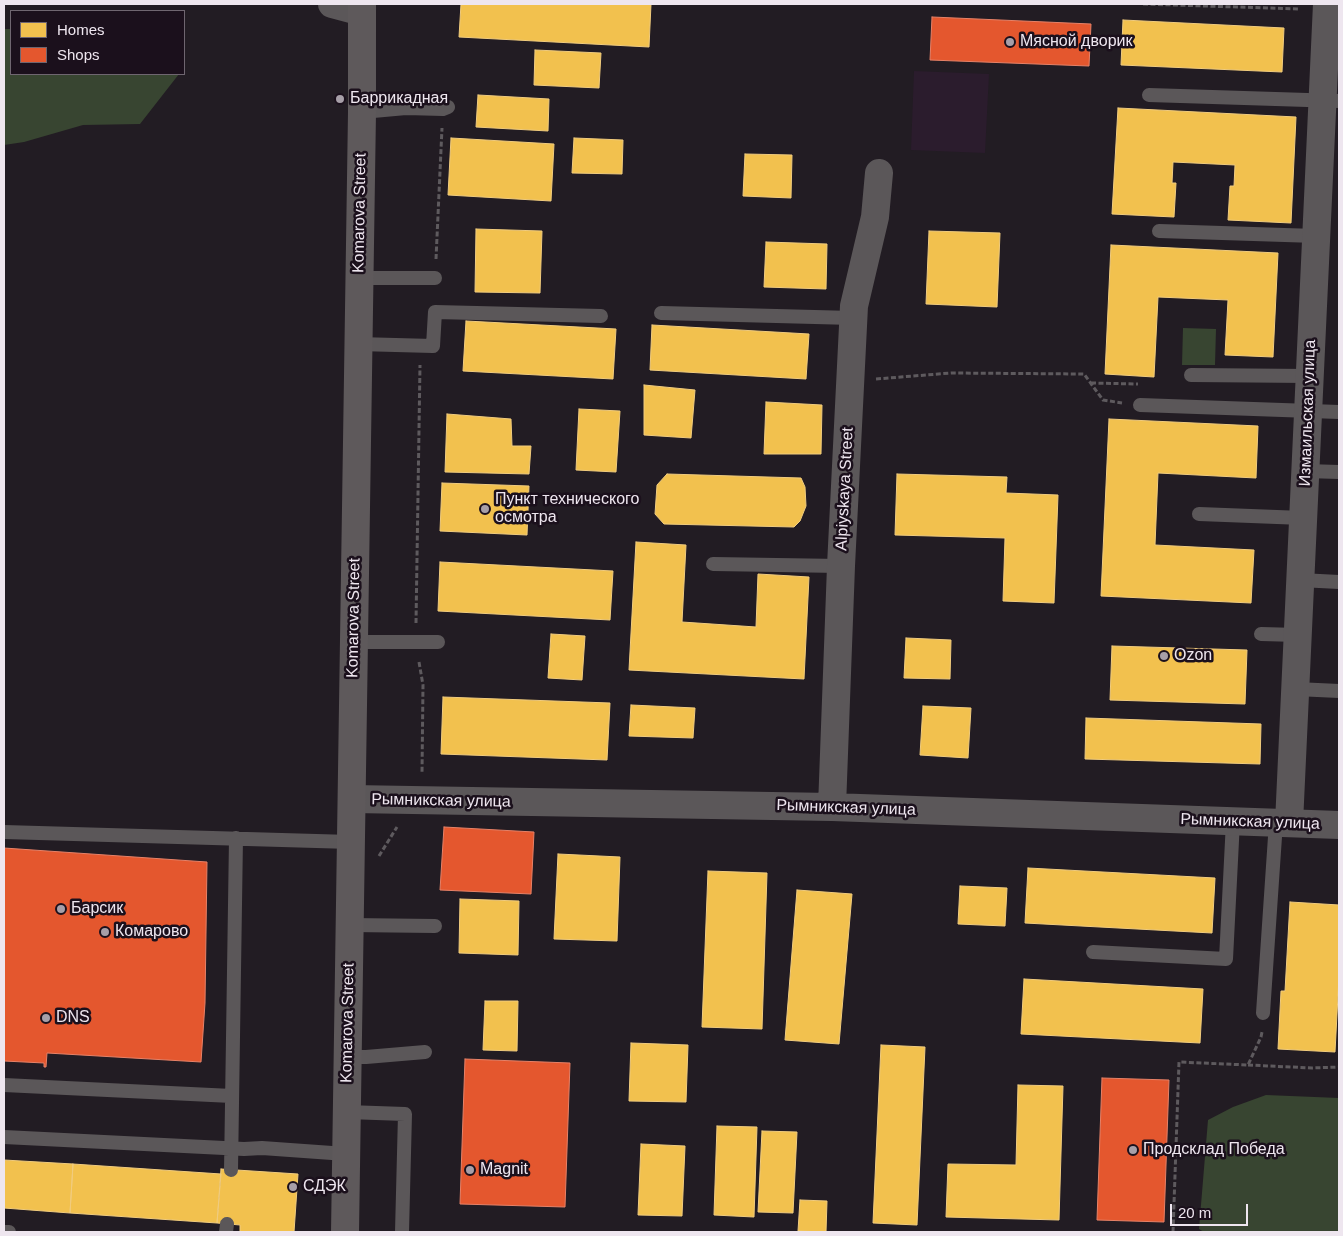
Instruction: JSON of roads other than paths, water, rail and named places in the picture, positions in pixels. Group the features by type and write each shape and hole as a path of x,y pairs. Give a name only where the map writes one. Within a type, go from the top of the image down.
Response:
{"street":[{"path":"332,4 362,8"},
{"name":"Измаильская улица","path":"1283,823 1296,689 1316,236 1331,101 1327,7"},
{"name":"Komarova Street","path":"345,1232 362,8"},
{"name":"Alpiyskaya Street","path":"832,807 853,318 854,306 876,217 879,174"},
{"name":"Рымникская улица","path":"352,799 832,807 1339,825"}],"lane":[{"path":"1149,95 1331,101"},
{"path":"362,112 406,108 445,108"},
{"path":"1159,231 1316,236"},
{"path":"359,278 435,278"},
{"path":"358,344 433,346 435,312 601,316"},
{"path":"661,313 853,318"},
{"path":"1191,374 1309,376"},
{"path":"1140,405 1339,412"},
{"path":"1306,471 1339,472"},
{"path":"1199,514 1303,518"},
{"path":"713,564 841,566"},
{"path":"1300,580 1339,582"},
{"path":"1261,634 1298,635"},
{"path":"354,642 438,642"},
{"path":"1296,689 1339,691"},
{"path":"1093,952 1226,959 1233,821"},
{"path":"1262,1014 1283,823"},
{"path":"4,832 351,842"},
{"path":"231,1170 236,838"},
{"path":"350,925 435,926"},
{"path":"348,1057 425,1052"},
{"path":"4,1085 232,1096"},
{"path":"347,1112 405,1114 402,1232"},
{"path":"4,1137 262,1148 346,1154"},
{"path":"4,1232 9,1232"}],"place":[{"name":"Мясной дворик","path":"1010,42"},
{"name":"Баррикадная","path":"340,99"},
{"name":"Пункт технического осмотра","path":"485,509"},
{"name":"Ozon","path":"1164,656"},
{"name":"Барсик","path":"61,909"},
{"name":"Комарово","path":"105,932"},
{"name":"DNS","path":"46,1018"},
{"name":"Продсклад Победа","path":"1133,1150"},
{"name":"Magnit","path":"470,1170"},
{"name":"СДЭК","path":"293,1187"}]}
